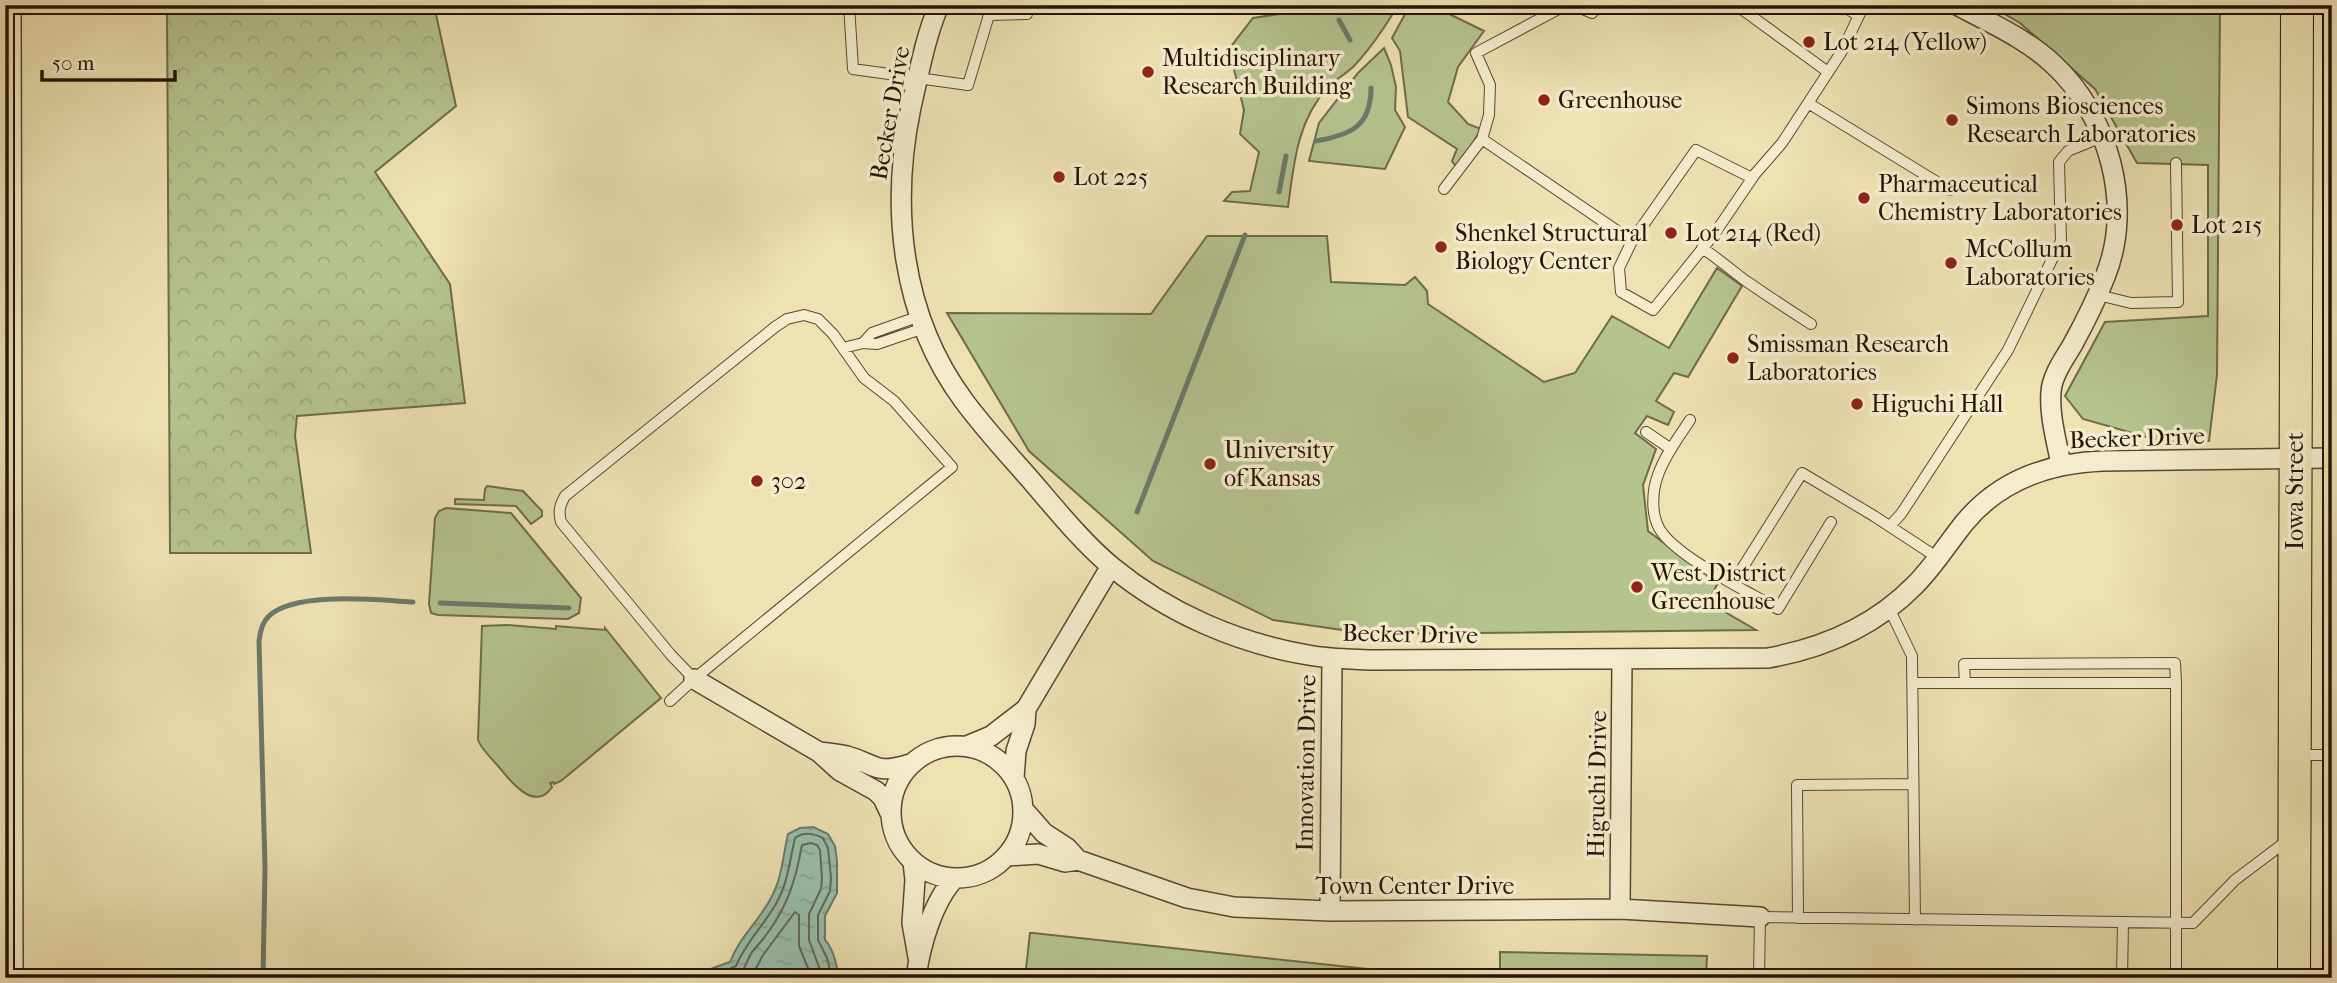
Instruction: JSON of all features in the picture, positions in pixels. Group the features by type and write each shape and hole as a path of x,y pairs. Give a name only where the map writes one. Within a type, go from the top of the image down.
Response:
{"highway":[{"name":"Iowa Street","path":"2294,978 2297,5"}],"street":[{"path":"11,5 9,754 13,978"},
{"name":"Becker Drive","path":"939,5 926,44 903,157 900,213 904,258 922,322 946,373 963,400 1072,528 1111,566 1143,591 1203,623 1268,647 1332,658 1371,660 1741,660 1795,653 1860,628 1889,608 1914,586 1978,507 2022,478 2061,465 2103,461 2332,458"},
{"path":"1957,5 2029,44 2053,63 2086,102 2112,165 2117,207 2113,251 2098,295 2056,374 2051,390 2053,422 2061,465"},
{"path":"967,746 991,736 1026,709 1111,566"},
{"name":"Innovation Drive","path":"1329,911 1332,658"},
{"name":"Higuchi Drive","path":"1620,909 1622,660"},
{"path":"694,679 819,752 840,771 876,791 890,813 897,840 913,862 926,870 955,878 974,876 991,868 1006,856 1019,834 1023,809 1021,793 1014,778 994,757 967,746 951,745 923,755 910,764 887,770 846,756 819,752"},
{"path":"1014,778 1016,751 1025,724 1026,709"},
{"path":"890,813 895,786 910,764"},
{"name":"Town Center Drive","path":"1023,809 1044,833 1067,848 1078,860"},
{"name":"Town Center Drive","path":"1006,856 1038,854 1065,862 1078,860 1187,898 1234,907 1329,911 1620,909 1760,917"},
{"path":"913,862 915,880 912,923 919,958"},
{"path":"916,978 919,958 935,906 943,891 955,878"}],"lane":[{"path":"849,5 853,69 968,85 989,15 1027,14"},
{"path":"1444,188 1482,139 1489,114 1490,85 1476,53 1566,5"},
{"path":"1573,5 1592,13 1600,5"},
{"path":"1735,5 1828,72"},
{"path":"1842,5 1857,15"},
{"path":"1752,178 1696,150 1632,241 1619,268 1621,292 1653,310 1752,178 1782,143 1842,51 1864,5"},
{"path":"1808,103 1950,190"},
{"path":"1890,526 2008,350 2061,242 2059,162 2068,151 2102,137"},
{"path":"1482,139 1632,241"},
{"path":"2098,295 2131,303 2178,302 2176,163"},
{"path":"1702,248 1811,324"},
{"path":"670,701 952,467 894,401 864,378 818,319 804,315 787,319 565,496 560,504 561,522 694,679"},
{"path":"843,348 863,343 872,333 922,322"},
{"path":"1690,420 1657,476 1652,501 1659,528 1674,545 1778,609 1831,522"},
{"path":"1646,432 1671,449"},
{"path":"1733,583 1802,473 1938,558"},
{"path":"1889,608 1912,656 1915,920"},
{"path":"1965,683 1964,664 2175,663 2176,978"},
{"path":"1913,683 2176,683"},
{"path":"2294,755 2332,755"},
{"path":"1798,918 1797,785 1913,784"},
{"path":"1759,978 1760,917 2193,923 2235,880 2294,836"},
{"path":"2123,922 2123,978"}],"green space":[{"path":"167,5 434,5 456,106 375,172 450,284 465,403 297,416 295,436 311,553 170,553"},
{"path":"1290,5 1398,5 1366,52 1351,69 1328,87 1310,114 1299,143 1288,207 1224,201 1232,192 1250,191 1259,152 1240,134 1244,110 1229,49 1253,18 1286,13"},
{"path":"1410,5 1431,5 1484,31 1458,67 1448,102 1468,124 1481,129 1458,169 1452,161 1457,149 1408,117 1400,51 1392,38"},
{"path":"1474,5 1559,5 1553,9 1496,9"},
{"path":"1989,5 2220,5 2217,375 2209,441 2164,442 2083,419 2065,396 2105,322 2208,316 2208,165 2137,163 2095,89 2020,23"},
{"path":"1384,48 1396,87 1395,110 1405,127 1385,169 1309,161 1319,123 1358,73"},
{"path":"1207,236 1327,236 1331,282 1405,285 1415,277 1427,291 1428,304 1544,382 1575,373 1612,316 1669,348 1717,268 1742,286 1688,377 1674,373 1656,401 1674,412 1668,425 1647,416 1635,433 1656,449 1643,485 1648,531 1718,583 1708,602 1756,630 1370,634 1273,620 1153,561 1029,451 947,313 1151,314"},
{"path":"487,486 523,491 542,511 542,516 531,524 516,506 455,504 455,499 484,500"},
{"path":"446,508 511,513 581,598 579,613 568,619 431,613 429,604 435,518 439,511"},
{"path":"482,626 556,629 556,626 605,628 661,698 561,781 550,783 552,787 538,797 523,792 516,786 478,740"},
{"path":"1030,933 1423,975 1423,978 1025,978"},
{"path":"1500,952 1707,956 1706,978 1500,978"}],"water":[{"path":"813,827 828,834 835,846 837,893 825,916 825,940 832,952 839,978 695,978 730,962 775,890 788,834 800,828"}],"waterway":[{"path":"1339,20 1350,40"},
{"path":"1316,141 1339,136 1356,127 1367,112 1371,88"},
{"path":"1279,192 1286,156"},
{"path":"1137,512 1245,235"},
{"path":"263,978 265,868 259,641 263,624 281,608 317,600 413,602"},
{"path":"440,603 569,608"}],"place":[{"name":"Lot 214 (Yellow)","path":"1809,42"},
{"name":"Multidisciplinary Research Building","path":"1148,72"},
{"name":"Greenhouse","path":"1544,100"},
{"name":"Simons Biosciences Research Laboratories","path":"1952,120"},
{"name":"Lot 225","path":"1059,177"},
{"name":"Pharmaceutical Chemistry Laboratories","path":"1864,198"},
{"name":"Lot 215","path":"2177,225"},
{"name":"Lot 214 (Red)","path":"1671,233"},
{"name":"Shenkel Structural Biology Center","path":"1441,247"},
{"name":"McCollum Laboratories","path":"1951,263"},
{"name":"Smissman Research Laboratories","path":"1733,358"},
{"name":"Higuchi Hall","path":"1857,404"},
{"name":"University of Kansas","path":"1210,464"},
{"name":"302","path":"757,481"},
{"name":"West District Greenhouse","path":"1637,587"}]}
